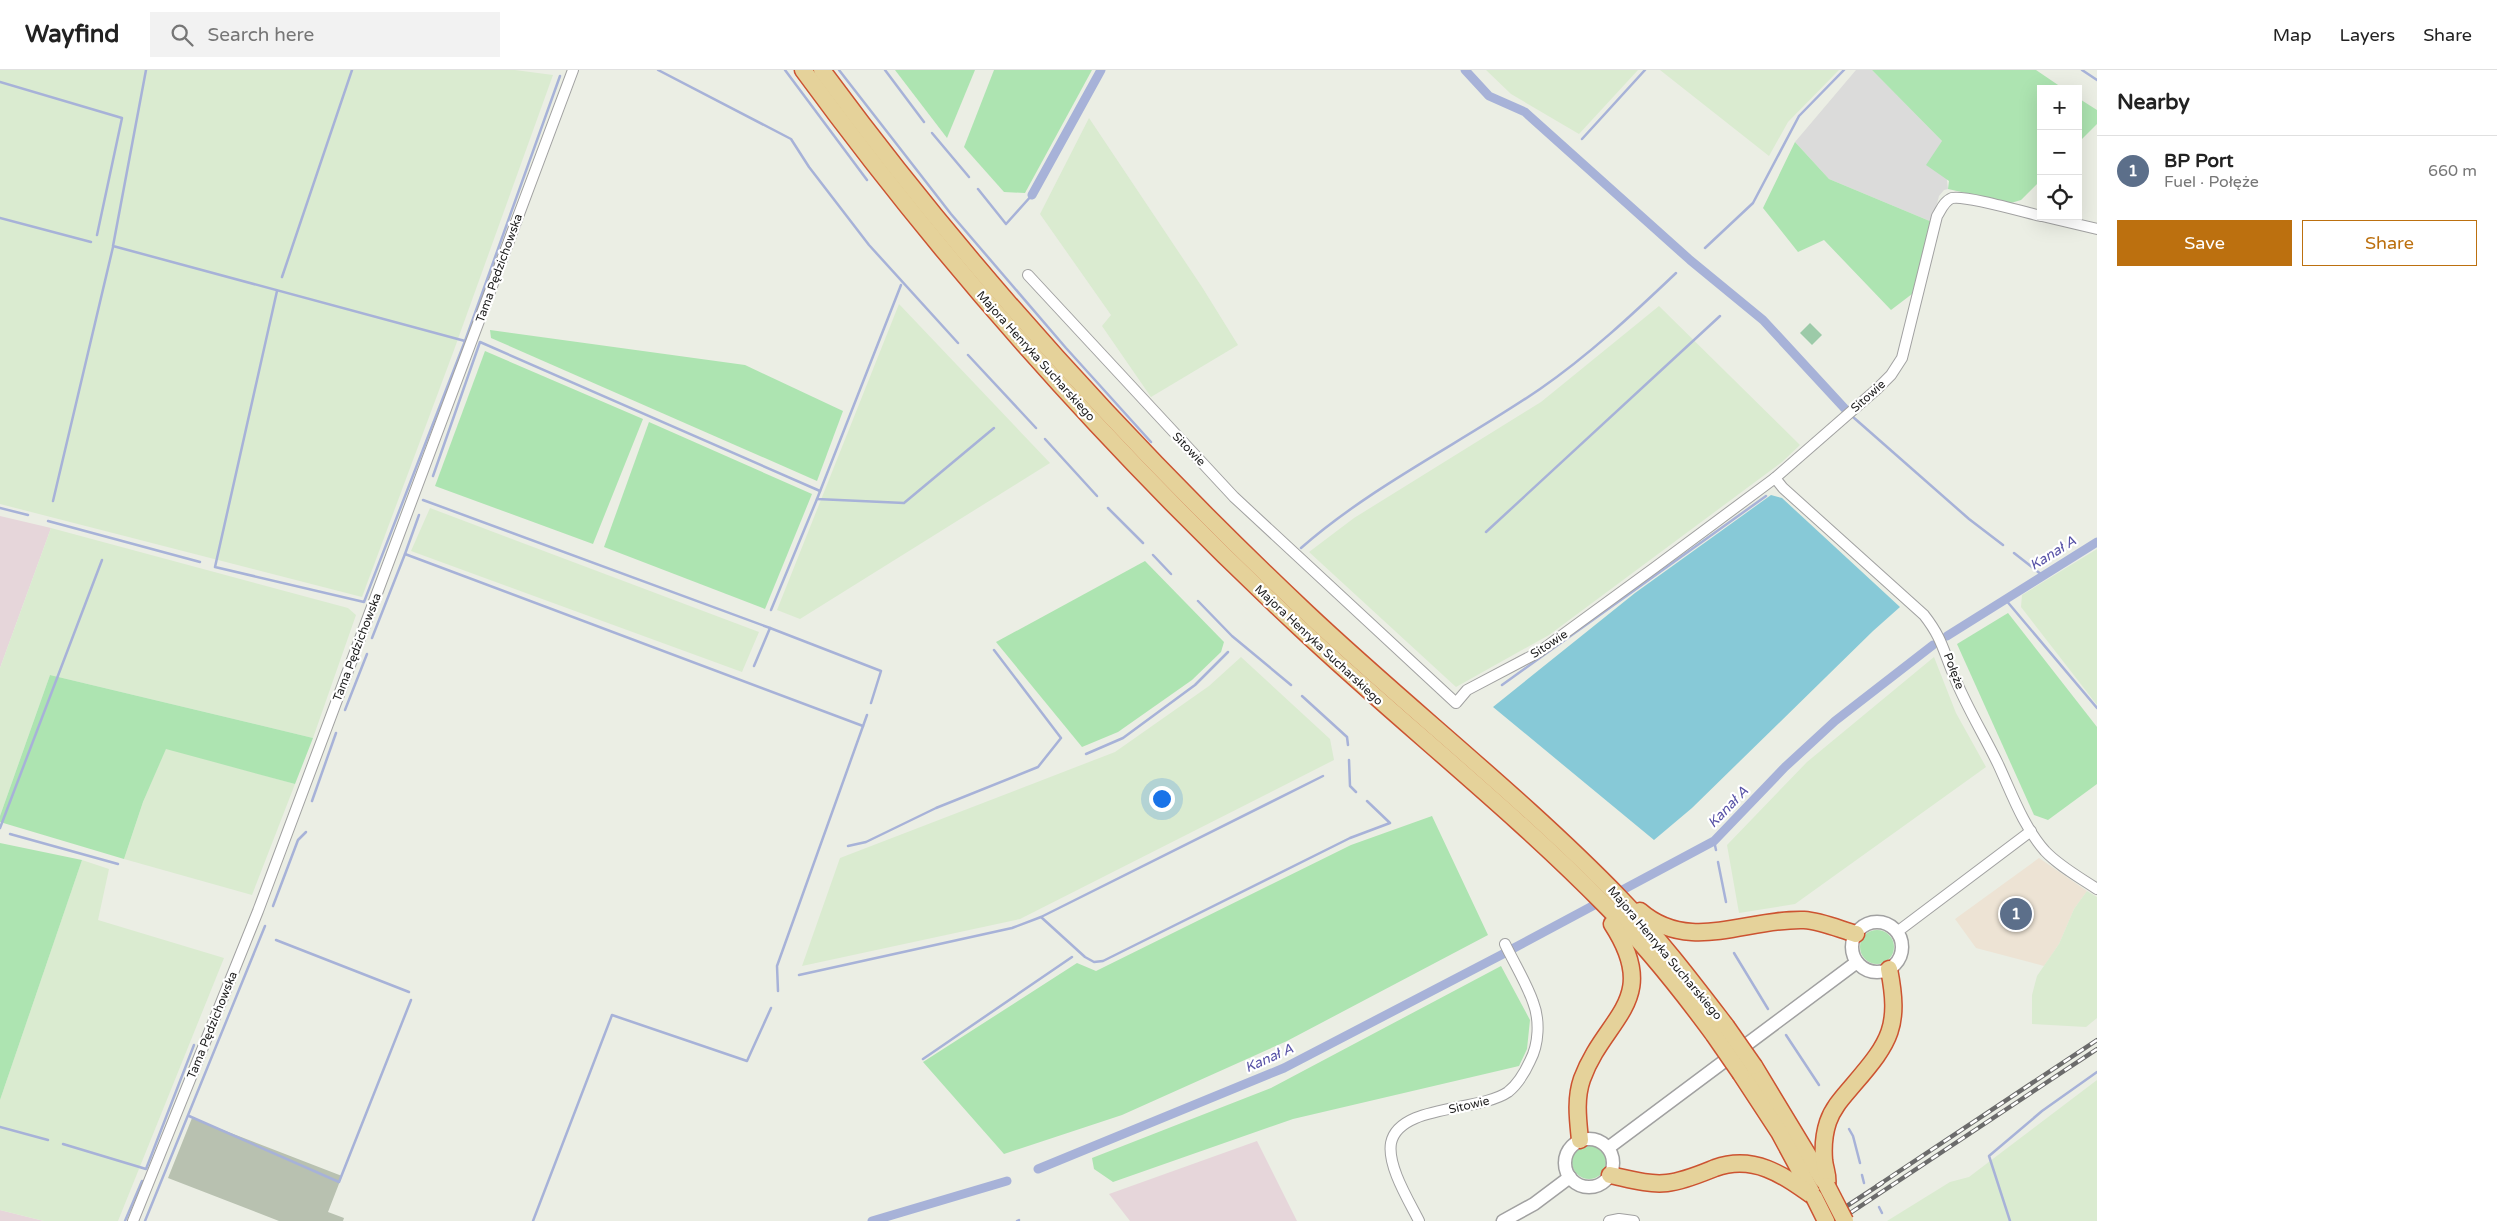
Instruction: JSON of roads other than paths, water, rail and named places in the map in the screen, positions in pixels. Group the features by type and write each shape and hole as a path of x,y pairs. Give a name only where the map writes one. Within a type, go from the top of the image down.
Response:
{"highway":[{"name":"Majora Henryka Sucharskiego","path":"802,70 868,157 954,263 1022,342 1116,444 1222,554 1300,628 1608,907 1720,1030"},
{"name":"Majora Henryka Sucharskiego","path":"822,70 882,149 961,246 1044,343 1213,523 1346,650 1586,864 1624,902 1748,1070 1820,1192 1844,1221"},
{"path":"1624,902 1631,903 1660,926 1678,931 1695,933 1805,920 1856,934"},
{"path":"1580,1140 1577,1104 1582,1080 1588,1067 1620,1018 1631,989 1628,952 1610,919 1608,907"},
{"path":"1610,1175 1648,1183 1667,1183 1687,1179 1724,1165 1746,1163 1776,1171 1820,1192 1828,1178 1824,1134 1829,1121 1841,1099 1874,1061 1892,1027 1894,1004 1889,969"},
{"name":"Majora Henryka Sucharskiego","path":"1820,1192 1826,1221"}],"street":[{"name":"Tama Pędzichowska","path":"133,1221 262,902 572,70"},
{"name":"Sitowie","path":"1028,275 1234,497 1456,704 1467,690 1539,652 1564,635 1775,478 1891,375 1902,358 1937,216 1943,204 1953,198 1967,199 2037,215"},
{"name":"Sitowie","path":"2058,220 2097,229"},
{"name":"Połęże","path":"1775,478 1783,488 1924,615 1946,650 1954,676 2016,805 2031,831 2045,851 2097,889"},
{"path":"1897,932 2031,831"},
{"path":"1873,922 1889,925 1897,932 1902,944 1900,956 1889,969 1871,971 1857,962 1852,945 1856,934 1863,926 1873,922"},
{"name":"Sitowie","path":"1419,1221 1393,1161 1391,1144 1395,1132 1403,1124 1416,1117 1492,1100 1509,1091 1523,1076 1534,1053 1538,1025 1533,1002 1505,944"},
{"path":"1608,1148 1857,962"},
{"path":"1592,1139 1608,1148 1613,1164 1610,1175 1605,1181 1590,1187 1575,1183 1570,1177 1565,1159 1570,1148 1580,1140 1592,1139"},
{"path":"1503,1221 1534,1204 1570,1177"},
{"path":"1609,1221 1618,1219 1634,1221"}],"waterway":[{"path":"146,70 113,246 465,341 560,76"},
{"path":"282,277 352,70"},
{"path":"658,70 791,139 809,167 869,245 958,343"},
{"path":"785,70 867,180"},
{"path":"839,70 951,214 1066,348 1151,442"},
{"path":"885,70 924,122"},
{"path":"1032,195 1101,70"},
{"path":"1465,70 1489,96 1525,112 1690,260 1763,320 1847,411"},
{"path":"1582,139 1645,70"},
{"path":"1705,248 1753,203 1799,116 1844,70"},
{"path":"2082,70 2097,80"},
{"path":"0,82 122,118 97,235"},
{"path":"932,133 969,177"},
{"path":"978,189 1006,224 1032,195"},
{"path":"0,218 91,242"},
{"path":"53,501 113,247"},
{"path":"1301,548 1329,525 1387,484 1510,409 1558,376 1610,334 1676,273"},
{"path":"901,285 817,499 904,503 994,428"},
{"path":"277,291 215,567 364,602 465,341"},
{"path":"1486,532 1720,316"},
{"path":"433,476 480,342 820,491"},
{"path":"968,355 1036,428"},
{"path":"1853,417 1969,519 2003,545"},
{"path":"1045,439 1097,496"},
{"path":"1502,685 1766,496"},
{"path":"771,610 817,499"},
{"path":"423,500 770,628"},
{"path":"0,508 28,515"},
{"path":"1108,508 1143,543"},
{"path":"405,554 419,515"},
{"path":"48,521 200,562"},
{"name":"Kanał A","path":"1947,636 2097,542"},
{"path":"2014,553 2042,575"},
{"path":"372,638 405,554 863,726"},
{"path":"1153,555 1171,574"},
{"path":"0,828 102,560"},
{"path":"2005,599 2097,708"},
{"path":"1198,601 1232,636 1291,685"},
{"path":"754,666 770,628 881,671 871,703"},
{"name":"Kanał A","path":"1514,948 1714,841 1785,767 1835,721 1933,645"},
{"path":"848,846 866,842 936,808 1038,767 1061,738 994,650"},
{"path":"1086,754 1123,738 1195,685 1228,652"},
{"path":"345,710 367,654"},
{"path":"1302,696 1347,737 1348,745"},
{"path":"778,991 777,966 867,715"},
{"path":"312,801 336,733"},
{"path":"1349,760 1350,786 1356,792"},
{"path":"799,975 1012,928 1041,917 1323,776"},
{"path":"1041,917 1085,957 1094,962 1103,961 1350,838 1390,823 1367,801"},
{"path":"273,906 298,840 306,832"},
{"path":"10,834 118,864"},
{"path":"1714,841 1716,850"},
{"path":"1718,862 1726,902"},
{"path":"145,1221 265,926"},
{"path":"276,940 409,992"},
{"path":"1734,953 1768,1009"},
{"name":"Kanał A","path":"1038,1169 1284,1068 1503,954"},
{"path":"923,1059 1072,957"},
{"path":"189,1116 339,1182 411,1000"},
{"path":"533,1221 612,1015 747,1061 771,1008"},
{"path":"1786,1035 1819,1085"},
{"path":"63,1144 146,1169 194,1045"},
{"path":"2010,1221 1989,1156 2042,1111 2097,1072"},
{"path":"0,1127 48,1140"},
{"path":"1849,1129 1853,1136 1860,1163"},
{"path":"1862,1175 1864,1183"},
{"path":"125,1221 142,1181"},
{"name":"Kanał A","path":"872,1221 1007,1181"},
{"path":"1879,1207 1882,1213"}],"railway":[{"path":"1877,1186 2097,1040"},
{"path":"1838,1221 2097,1049"},
{"path":"1824,1221 1882,1183"}],"place":[{"name":"BP Port","path":"2016,914"}]}
